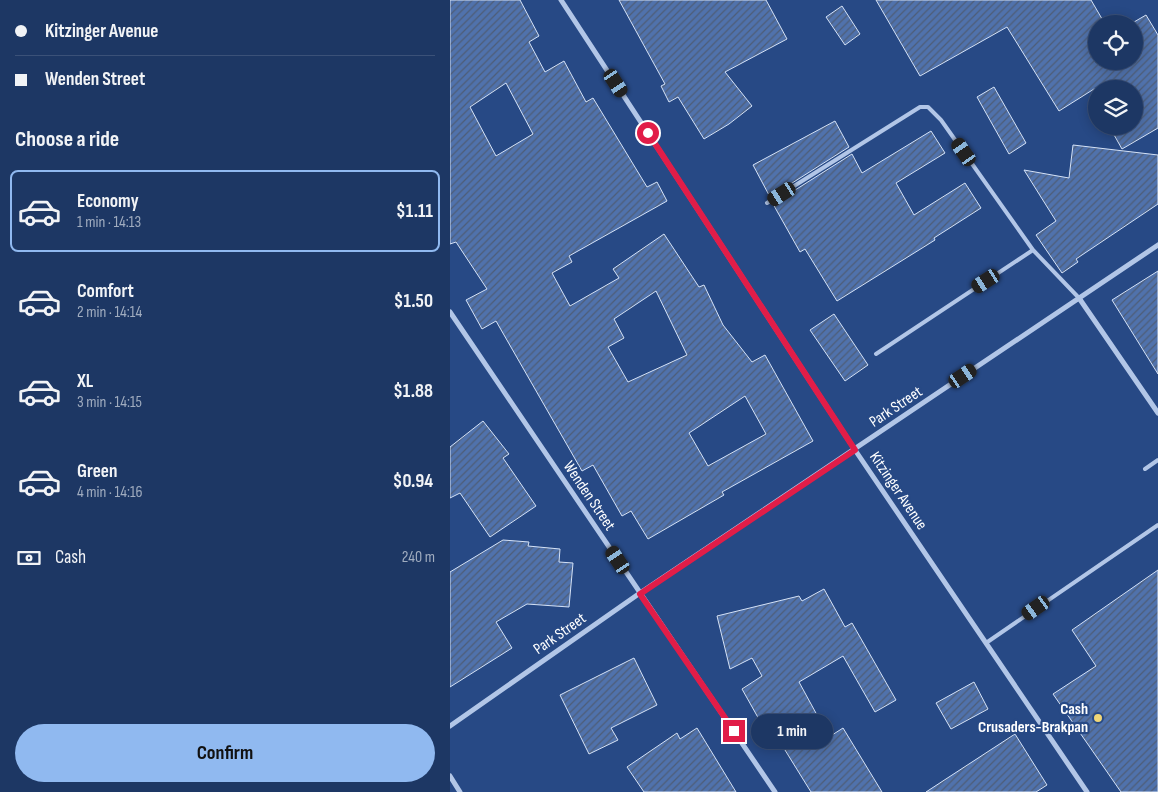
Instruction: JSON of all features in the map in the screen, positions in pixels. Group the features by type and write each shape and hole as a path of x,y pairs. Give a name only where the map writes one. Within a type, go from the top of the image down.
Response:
{"street":[{"name":"Kitzinger Avenue","path":"561,0 855,450 1087,792"},
{"name":"Park Street","path":"450,726 640,594 1158,245"},
{"path":"1079,298 1158,413"},
{"name":"Wenden Street","path":"450,312 775,792"},
{"path":"450,776 460,792"}],"lane":[{"path":"767,204 920,106 928,107 941,120 1033,250 1079,298"},
{"path":"876,354 1033,250"},
{"path":"1145,469 1158,460"},
{"path":"986,643 1158,525"}],"building":[{"path":"450,0 520,0 539,36 529,42 545,72 564,61 586,102 593,98 647,187 657,182 667,201 569,256 572,262 552,273 570,306 619,278 613,269 664,234 699,287 704,285 723,325 752,362 765,355 813,441 722,492 724,495 648,539 631,511 622,516 593,465 582,471 496,321 482,329 466,300 487,289 456,242 450,244","holes":["506,83 533,134 496,156 470,107","656,291 687,355 628,382 608,347 624,338 614,319","745,396 766,434 708,466 689,433"]},
{"path":"619,0 766,0 787,39 725,72 752,106 729,124 704,139 678,97 669,102 661,86 665,84"},
{"path":"876,0 1091,0 1100,15 1088,15 1088,70 1143,70 1143,17 1146,15 1158,35 1158,128 1122,149 1114,135 1143,135 1143,80 1088,80 1088,93 1059,111 1007,27 920,76"},
{"path":"842,6 860,34 845,45 826,17"},
{"path":"994,87 1026,143 1009,154 977,97"},
{"path":"835,121 849,147 770,197 753,165"},
{"path":"931,131 945,153 896,183 914,215 965,183 981,208 934,238 935,240 837,301 805,249 800,252 773,204 852,154 862,173"},
{"path":"1073,145 1158,155 1158,204 1076,259 1078,262 1062,273 1036,235 1056,221 1024,170 1069,178"},
{"path":"1158,271 1158,374 1112,300"},
{"path":"834,314 868,365 845,381 810,330"},
{"path":"483,421 509,454 503,458 536,506 490,537 460,493 450,498 450,447"},
{"path":"503,540 529,542 528,546 560,549 559,562 573,563 569,607 527,604 496,622 512,648 450,687 450,572"},
{"path":"1158,570 1158,792 1121,792 1053,694 1096,666 1072,630"},
{"path":"824,589 845,627 852,623 896,700 875,712 843,656 799,682 829,737 843,728 882,792 811,792 780,742 774,746 742,689 762,676 752,658 730,669 717,616 799,596 802,601"},
{"path":"634,658 657,705 611,728 618,740 589,754 560,695"},
{"path":"974,682 988,709 951,729 936,703"},
{"path":"697,728 736,792 644,792 627,767 677,733 680,739"},
{"path":"1015,734 1047,785 1036,792 926,792"}],"place":[{"name":"Cash Crusaders-Brakpan","path":"1098,718"}],"route":[{"path":"648,133 855,450 640,594 734,731"}]}
